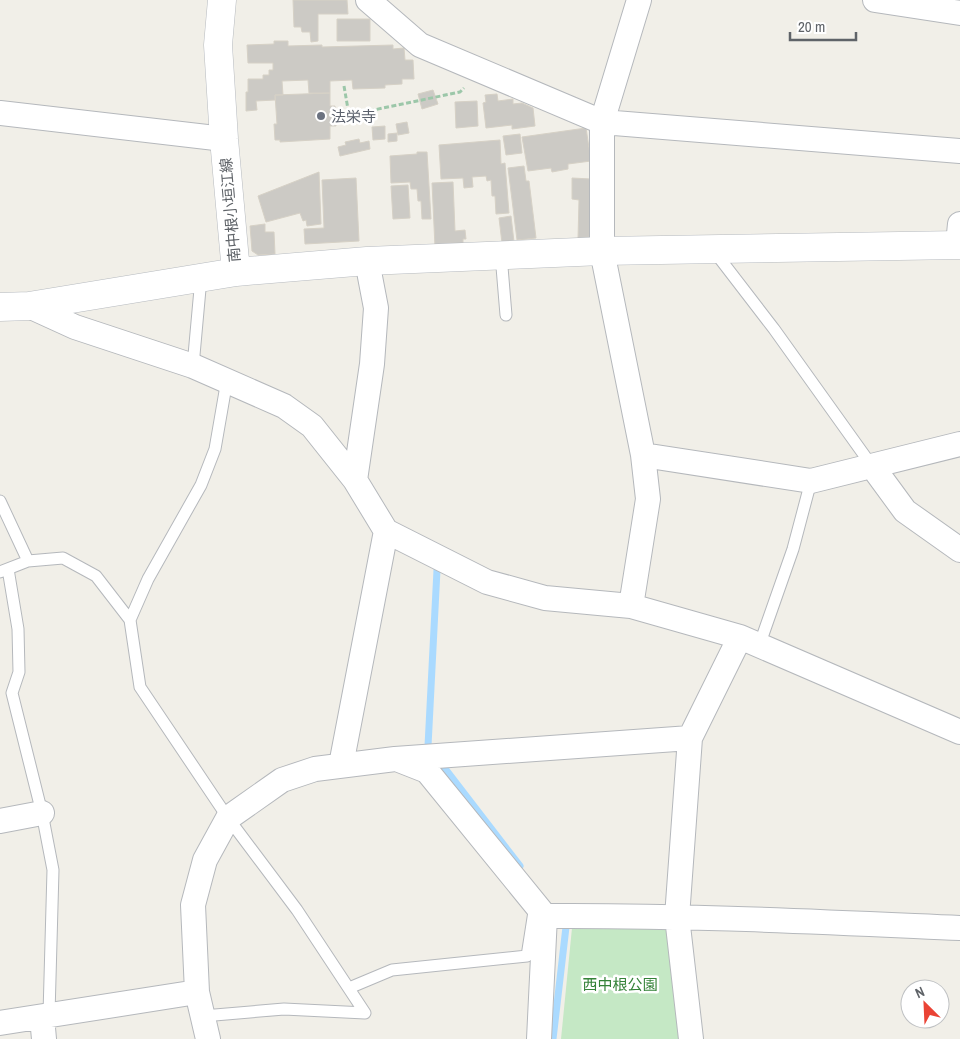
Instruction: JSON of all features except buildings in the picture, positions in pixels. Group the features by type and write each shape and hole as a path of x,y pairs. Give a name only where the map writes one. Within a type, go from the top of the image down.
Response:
{"street":[{"name":"南中根小垣江線","path":"0,307 29,306 236,272 218,45 222,0"},
{"path":"368,0 420,45 602,122 960,151"},
{"path":"630,606 648,499 643,455 602,251 602,122 638,0"},
{"path":"875,0 960,13"},
{"path":"0,113 224,139"},
{"path":"236,272 367,260 602,251 712,250 959,238"},
{"path":"355,480 372,364 376,308 367,260"},
{"path":"29,306 75,327 193,366 284,406 312,426 355,480 386,531 487,582 545,598 630,606 749,641 960,732"},
{"path":"643,455 811,481 960,444"},
{"path":"872,466 905,511 955,542"},
{"path":"341,765 386,531"},
{"path":"690,1039 677,917 690,738 749,641"},
{"path":"208,1039 197,992 193,905 205,860 228,818 282,780 315,769 395,759 690,738"},
{"path":"395,759 427,771 542,912 539,1039"},
{"path":"0,821 42,813"},
{"path":"542,912 574,917 677,917 960,928"},
{"path":"0,1023 45,1023 197,992"}],"lane":[{"path":"712,250 774,329 872,466"},
{"path":"501,255 506,314"},
{"path":"193,366 201,278"},
{"path":"130,620 148,579 201,485 215,449 227,380"},
{"path":"749,641 793,549 811,481"},
{"path":"0,501 28,561"},
{"path":"45,1023 53,870 42,813 12,693 19,672 18,629 4,570 28,561 63,558 96,576 130,620 140,687 228,818 296,910 365,1013 284,1009 203,1016"},
{"path":"349,988 392,970 527,956 542,912"}],"path":[{"path":"340,117 460,92 482,71"},
{"path":"344,86 349,115"}],"green space":[{"name":"西中根公園","path":"572,928 666,929 679,1039 561,1039"}],"waterway":[{"path":"432,751 428,746 437,570"},
{"path":"440,762 520,866"},
{"path":"553,1039 566,927 561,921"}],"place":[{"name":"法栄寺","path":"321,116"}]}
